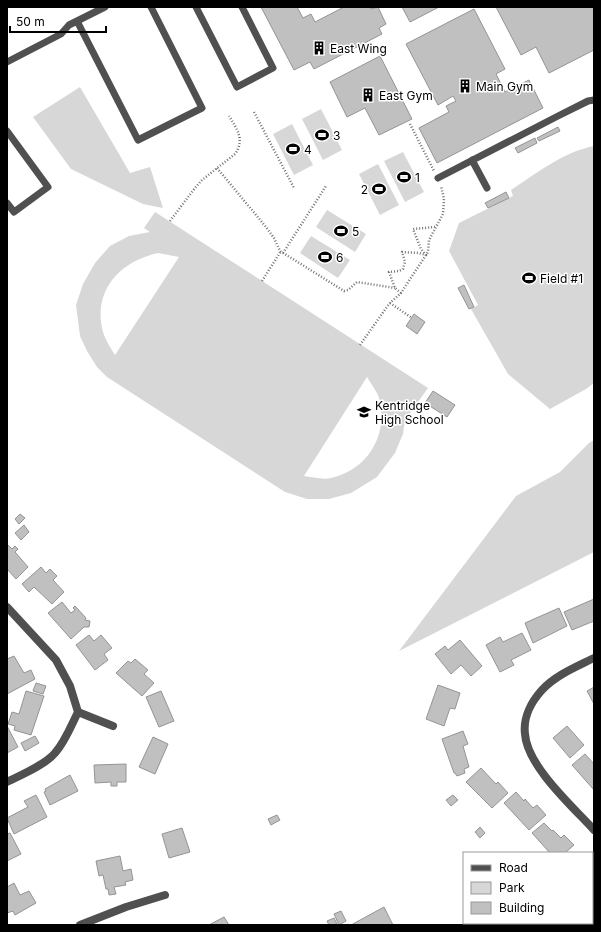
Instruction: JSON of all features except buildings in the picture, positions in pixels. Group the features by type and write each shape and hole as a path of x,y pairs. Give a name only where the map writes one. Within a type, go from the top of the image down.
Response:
{"street":[{"path":"7,607 56,660 70,686 78,712 55,754 36,768 7,782"},
{"path":"594,658 560,675 543,689 530,706 526,720 525,734 533,760 594,830"},
{"path":"78,712 113,726"},
{"path":"80,925 126,907 165,895"}],"lane":[{"path":"7,62 61,34 69,25 105,7"},
{"path":"77,21 138,140 202,108 151,7"},
{"path":"196,7 237,87 273,68 242,7"},
{"path":"438,178 588,101 594,100"},
{"path":"7,131 48,187 14,212 7,203"},
{"path":"472,160 487,188"}],"path":[{"path":"254,112 294,188"},
{"path":"170,221 195,188 235,154 240,145 239,132 230,116"},
{"path":"360,345 390,303 401,293 426,256 428,252 429,240 443,214 444,200 438,178 410,124"},
{"path":"217,168 266,227 282,252 344,291 348,290 357,282 395,288"},
{"path":"262,281 275,265 326,186"},
{"path":"426,256 421,250 413,230 436,227"},
{"path":"401,293 395,288 389,272 399,272 403,269 405,262 402,252 419,253 426,256"},
{"path":"390,303 412,318"}],"green space":[{"path":"80,87 130,173 150,167 163,208 143,204 71,169 33,117"},
{"name":"3","path":"321,109 342,150 323,160 302,119"},
{"name":"4","path":"292,124 313,165 294,175 273,134"},
{"name":"Field #1","path":"594,146 594,383 550,409 508,374 471,309 478,305 449,251 459,223 513,196 511,190 561,158"},
{"name":"1","path":"403,152 424,192 405,202 384,161"},
{"name":"2","path":"378,164 399,205 380,215 359,174"},
{"name":"5","path":"327,210 366,234 355,252 316,227"},
{"path":"155,212 428,388 405,420 403,434 395,453 377,477 351,493 329,499 307,499 285,492 107,377 97,367 80,336 76,305 83,284 95,263 110,246 129,236 150,232 144,228","holes":["158,253 179,257 115,355 109,346 102,328 102,301 106,289 122,270 145,257","367,377 378,395 381,411 381,425 373,448 365,459 356,467 344,474 328,479 304,476"]},
{"name":"6","path":"311,236 350,260 338,278 300,253"},
{"path":"594,440 594,552 399,651 516,496 560,472 589,443"}],"place":[{"name":"East Wing","path":"319,48"},
{"name":"Main Gym","path":"465,86"},
{"name":"East Gym","path":"368,95"},
{"name":"3","path":"322,135"},
{"name":"4","path":"293,149"},
{"name":"1","path":"404,177"},
{"name":"2","path":"379,189"},
{"name":"5","path":"341,231"},
{"name":"6","path":"325,257"},
{"name":"Field #1","path":"529,278"},
{"name":"Kentridge High School","path":"364,412"}]}
